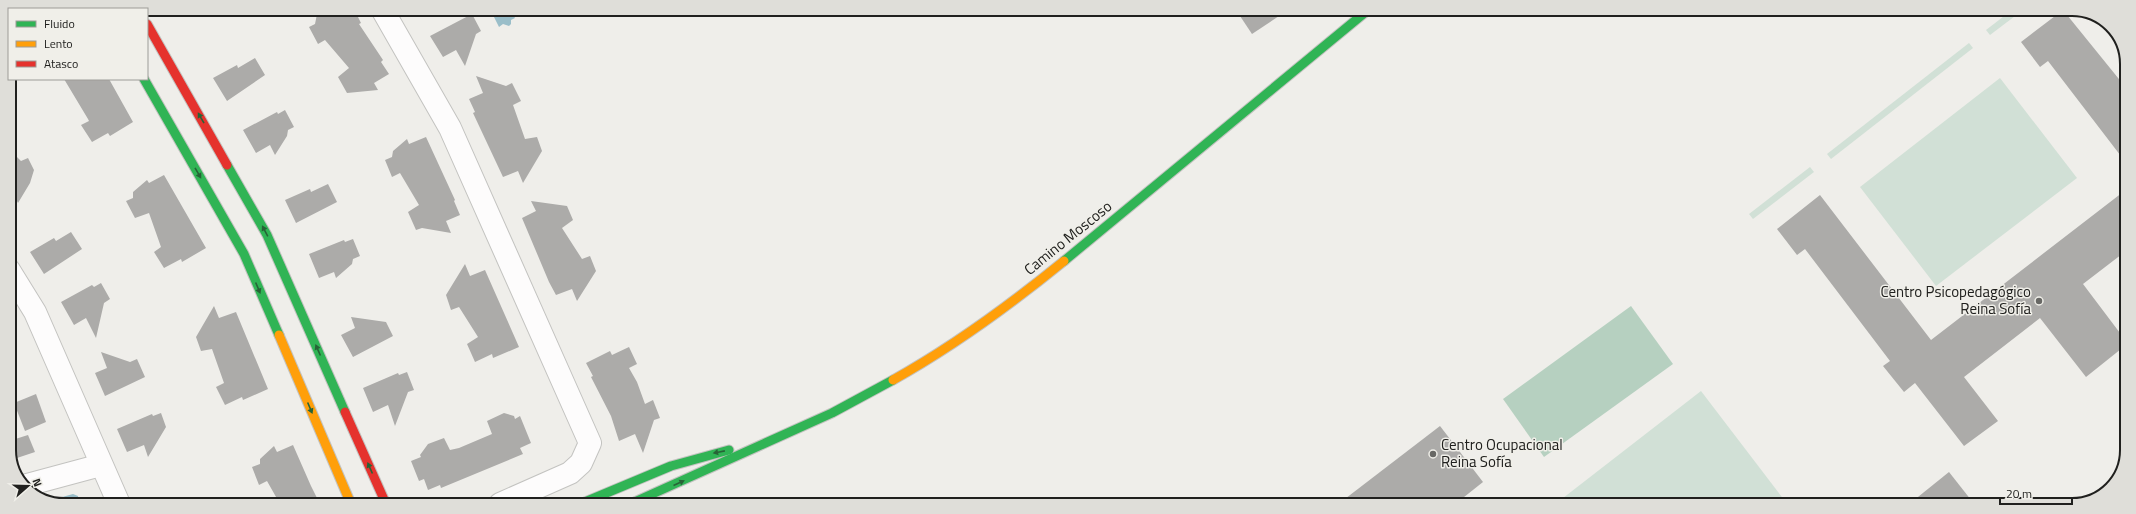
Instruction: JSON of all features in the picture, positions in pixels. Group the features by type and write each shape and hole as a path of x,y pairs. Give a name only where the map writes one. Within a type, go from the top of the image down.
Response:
{"street":[{"path":"386,16 450,128 590,443 581,463 570,473 514,498"},
{"name":"Camino Moscoso","path":"644,498 723,463 758,445 832,413 934,357 997,313 1058,266 1361,16"},
{"path":"148,26 267,235 383,498"},
{"path":"145,80 244,254 348,498"},
{"path":"16,281 35,312 116,498"},
{"name":"Camino Moscoso","path":"594,498 668,467 700,456 758,445"},
{"path":"30,484 102,465"}],"shaded area":[{"path":"2004,16 2015,16 1990,35 1986,30"},
{"path":"1969,43 1973,48 1831,159 1827,154"},
{"path":"2000,78 2077,178 1936,286 1860,187"},
{"path":"1810,167 1814,172 1753,219 1749,214"},
{"path":"1701,391 1783,498 1563,498"}],"green space":[{"path":"1631,306 1673,364 1544,457 1503,399"}],"water":[{"path":"494,16 514,16 515,18 511,20 511,24 509,26 503,24 499,27"},
{"path":"73,494 78,496 78,498 64,498 60,498"}],"building":[{"path":"317,16 358,16 361,23 359,24 383,60 381,62 389,74 374,83 378,90 347,93 338,77 349,68 325,40 318,44 309,27 315,24"},
{"path":"468,16 473,16 481,31 476,34 465,66 456,50 443,57 430,36"},
{"path":"1240,16 1279,16 1252,34"},
{"path":"2055,16 2068,16 2120,80 2120,155 2048,61 2040,67 2021,42"},
{"path":"255,58 265,75 227,101 213,78 237,65 238,68"},
{"path":"476,76 506,86 512,83 521,101 513,105 525,139 537,137 542,151 523,183 518,171 503,177 473,113 475,112 469,99 483,93"},
{"path":"65,80 110,80 133,122 110,136 108,133 92,142 81,125 89,121"},
{"path":"285,110 294,127 288,130 287,136 275,155 270,145 256,153 243,130 277,112 278,114"},
{"path":"426,137 455,200 454,201 460,215 446,221 451,233 422,228 416,230 408,212 419,205 400,173 392,177 385,160 392,157 393,151 407,139 409,144"},
{"path":"16,156 21,161 28,158 34,170 30,183 18,203 16,199"},
{"path":"164,175 206,248 182,262 181,259 164,268 154,252 161,247 149,213 135,218 126,201 133,198 133,192 147,180 149,183"},
{"path":"328,184 337,202 296,223 285,200 310,189 311,192"},
{"name":"Centro Psicopedagógico Reina Sofía","path":"2120,194 2120,256 2083,284 2120,333 2120,350 2086,377 2040,318 1964,377 1998,421 1964,446 1915,383 1904,392 1883,366 1890,361 1805,249 1797,255 1777,229 1820,195 1931,340"},
{"path":"531,201 567,206 573,220 562,228 582,259 590,256 596,271 577,301 572,289 556,295 549,282 522,218 536,211"},
{"path":"71,232 82,249 44,274 30,252 54,238 56,241"},
{"path":"353,239 360,256 353,259 352,264 336,278 334,272 319,278 309,254 344,240 345,242"},
{"path":"465,264 470,276 485,270 519,347 493,358 492,354 475,362 467,344 478,337 459,307 451,310 446,295"},
{"path":"101,283 110,299 104,303 96,338 86,318 74,325 61,302 92,285 94,287"},
{"path":"214,306 219,318 236,312 268,389 243,400 242,397 225,405 216,387 224,383 212,349 201,351 196,337"},
{"path":"351,317 386,322 393,336 353,357 341,335 355,328"},
{"path":"629,347 637,364 629,368 637,382 645,404 653,400 660,418 654,420 643,453 635,434 619,441 611,416 591,377 593,376 586,363 610,351 612,355"},
{"path":"101,352 130,362 137,359 145,377 105,396 95,373 107,368"},
{"path":"407,372 414,390 408,392 395,426 388,405 373,412 363,388 398,373 399,375"},
{"path":"36,394 46,422 25,431 16,408 16,402"},
{"path":"161,413 166,427 148,457 144,445 127,452 117,429 152,414 153,416"},
{"path":"504,413 514,416 515,419 520,416 531,443 520,448 523,454 441,488 440,485 428,490 424,479 419,481 411,461 421,457 420,455 428,444 444,438 450,450 459,448 492,434 487,421"},
{"name":"Centro Ocupacional Reina Sofía","path":"1440,426 1483,482 1463,498 1346,498"},
{"path":"28,435 35,452 17,458 16,439"},
{"path":"293,445 317,498 277,498 267,481 259,485 252,467 260,464 260,459 274,446 277,452"},
{"path":"1949,472 1969,498 1917,498"}],"traffic: fast":[{"path":"1064,261 1361,16"},
{"path":"145,80 244,254 279,335"},
{"path":"227,165 267,235 345,412"},
{"path":"643,498 832,413 893,380"},
{"path":"594,498 671,466 729,450"}],"traffic: slow":[{"path":"893,380 960,339 1064,261"},
{"path":"279,335 348,498"}],"traffic: jam":[{"path":"148,26 227,165"},
{"path":"345,412 383,498"}],"place":[{"name":"Centro Psicopedagógico Reina Sofía","path":"2039,301"},
{"name":"Centro Ocupacional Reina Sofía","path":"1433,454"}]}
